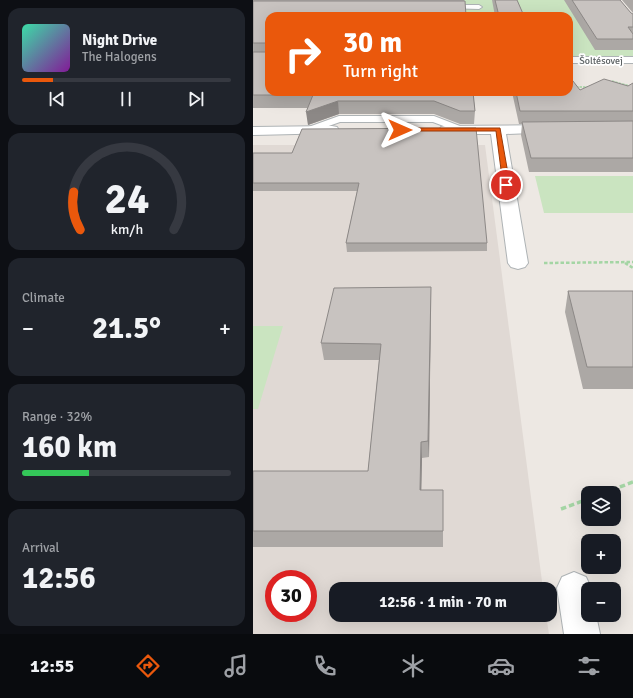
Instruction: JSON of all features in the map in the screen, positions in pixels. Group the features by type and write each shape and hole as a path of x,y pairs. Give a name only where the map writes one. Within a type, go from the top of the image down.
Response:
{"street":[{"name":"Šoltésovej","path":"573,60 633,60"},
{"path":"253,131 566,129"},
{"path":"498,130 518,263"},
{"path":"574,588 582,634"}],"lane":[{"path":"440,7 480,9 478,0"}],"path":[{"path":"573,87 590,87"},
{"path":"626,88 633,88"},
{"path":"623,262 633,268"},
{"path":"518,263 633,262"},
{"path":"621,487 633,482"},
{"path":"561,509 581,502"}],"shaded area":[{"path":"253,145 485,145 542,582 329,582 329,622 547,622 549,634 253,634"}],"green space":[{"path":"253,0 607,0 633,32 633,56 573,56 573,12 265,12"},
{"path":"535,176 633,176 633,213 544,213"},
{"path":"253,326 283,326 258,409 253,409"}],"building":[{"path":"495,0 517,0 522,12 498,12"},
{"path":"572,0 620,0 633,14 633,27 628,27 633,34 633,39 597,39"},
{"path":"253,1 465,1 466,12 265,12 265,43 253,43"},
{"path":"253,52 265,52 265,95 253,95"},
{"path":"604,79 628,86 633,83 633,111 520,111 517,96 573,96 573,81 580,90"},
{"path":"313,96 473,96 475,111 460,111 434,101 338,101 306,112"},
{"path":"633,121 633,158 531,158 522,122"},
{"path":"476,128 487,243 346,243 359,183 253,183 253,153 292,153 302,129"},
{"path":"431,287 428,441 421,442 420,490 443,490 443,531 253,531 253,471 368,471 381,344 321,343 334,288"},
{"path":"568,291 633,291 633,367 587,367"}],"route":[{"path":"400,130 498,130 506,185"}]}
